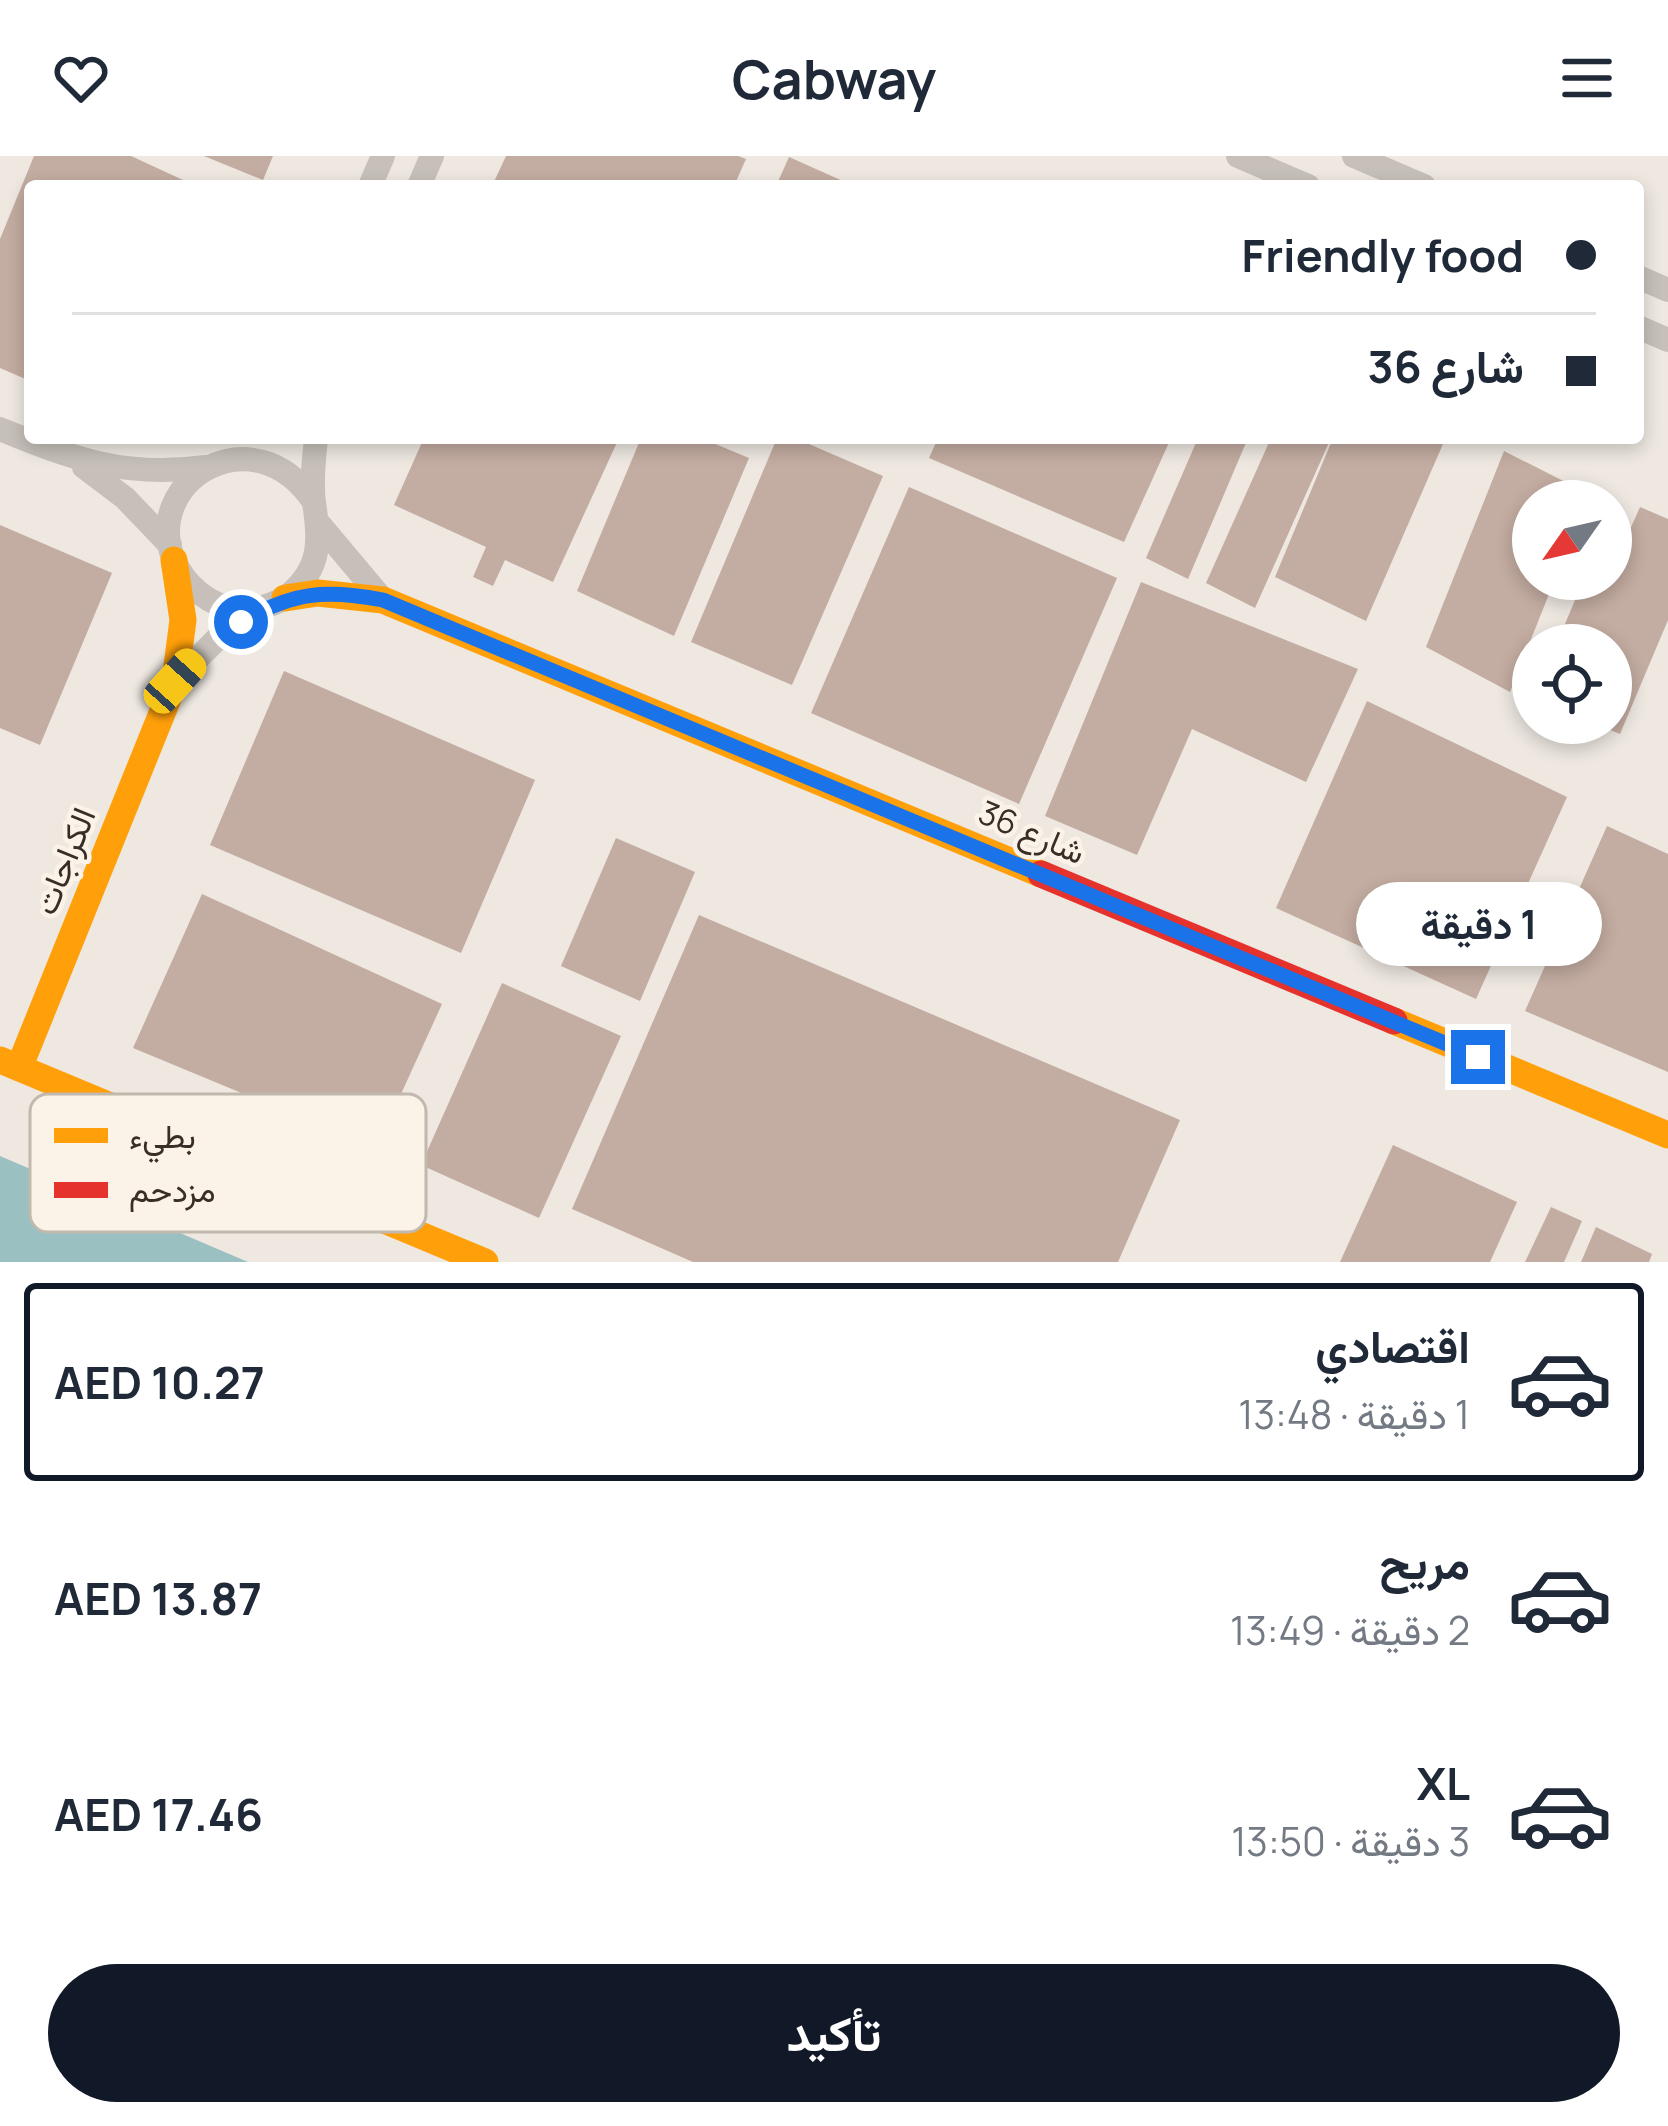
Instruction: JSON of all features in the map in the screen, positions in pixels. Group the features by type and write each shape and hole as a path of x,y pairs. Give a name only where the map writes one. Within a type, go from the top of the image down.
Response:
{"street":[{"path":"1238,156 1294,180"},
{"path":"1354,156 1410,180"},
{"path":"36,444 72,459 140,471 257,459 281,466 300,482 317,514"},
{"path":"233,458 247,444"},
{"path":"72,459 124,498 172,552 188,584 211,601 238,609 276,603 306,579 318,554 316,444"},
{"path":"172,552 170,523 177,500 208,467"},
{"name":"شارع 36","path":"317,514 383,600"},
{"name":"الكراجات","path":"82,1094 10,1064 175,681 183,620 172,552"},
{"name":"شارع 36","path":"276,603 318,593 383,600 1663,1136"},
{"name":"الكراجات","path":"175,681 217,639 276,603"},
{"name":"الكراجات","path":"413,1232 485,1262"}],"water":[{"path":"0,1156 30,1169 30,1232 178,1232 248,1262 0,1262"}],"building":[{"path":"34,156 131,156 183,180 24,180"},
{"path":"204,156 273,156 263,180"},
{"path":"506,156 746,159 737,180 495,180"},
{"path":"789,157 841,180 779,180"},
{"path":"24,180 24,378 0,368 0,239"},
{"path":"421,444 616,444 553,582 505,560 493,586 473,577 486,547 394,505"},
{"path":"638,444 715,444 749,458 674,636 577,591"},
{"path":"774,444 809,444 883,476 792,685 691,642"},
{"path":"935,444 1168,444 1124,542 929,458"},
{"path":"1195,444 1245,444 1188,579 1146,558"},
{"path":"1268,444 1328,444 1255,608 1206,583"},
{"path":"1330,444 1443,444 1366,621 1275,577"},
{"path":"1504,451 1561,480 1512,480 1512,600 1547,600 1537,624 1512,624 1510,692 1426,647"},
{"path":"909,487 1117,578 1019,804 811,713"},
{"path":"1640,507 1668,519 1668,620 1632,706 1632,624 1565,624 1575,600 1632,600 1632,525"},
{"path":"0,525 112,573 40,745 0,728"},
{"path":"1141,582 1358,669 1306,782 1192,729 1137,855 1045,816"},
{"path":"284,671 535,780 461,953 210,845"},
{"path":"1367,701 1567,797 1476,999 1276,908"},
{"path":"1607,826 1668,854 1668,1072 1525,1011"},
{"path":"616,838 695,872 640,1001 561,966"},
{"path":"202,894 442,1004 401,1094 244,1094 133,1048"},
{"path":"699,915 1180,1120 1118,1262 693,1262 572,1209"},
{"path":"502,983 621,1036 539,1218 426,1167 426,1154"},
{"path":"1393,1145 1517,1202 1490,1262 1340,1262"},
{"path":"1551,1207 1582,1221 1564,1262 1525,1262"},
{"path":"1596,1227 1652,1254 1649,1262 1581,1262"}],"traffic: slow":[{"path":"19,1068 175,681 183,620 174,560"},
{"path":"285,598 318,593 383,600 1041,874"},
{"path":"1394,1021 1668,1135"},
{"path":"0,1060 82,1094"},
{"path":"413,1232 485,1262"}],"traffic: jam":[{"path":"1041,874 1394,1021"}],"route":[{"path":"241,622 285,598 318,593 383,600 1478,1057"}]}
